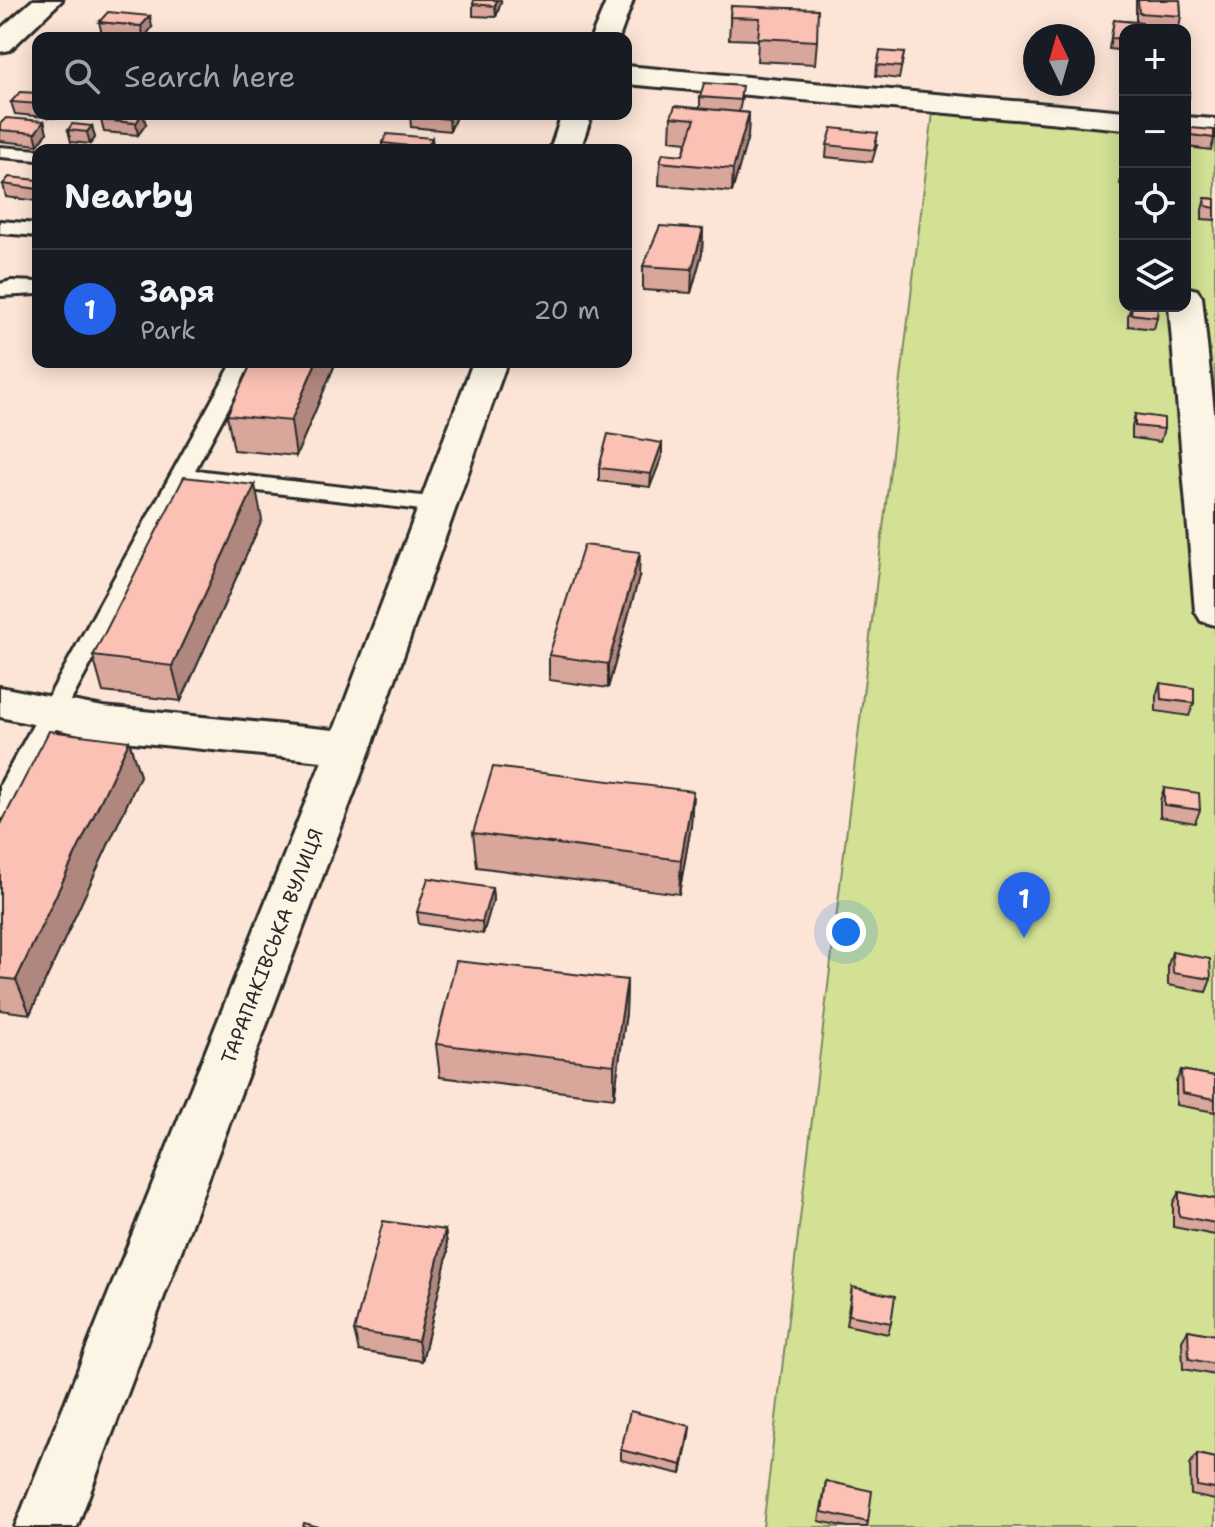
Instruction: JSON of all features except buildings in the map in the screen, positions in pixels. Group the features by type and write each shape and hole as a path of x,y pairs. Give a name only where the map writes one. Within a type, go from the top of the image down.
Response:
{"street":[{"path":"0,44 49,0"},
{"path":"607,32 620,0"},
{"path":"632,76 1119,119"},
{"path":"567,144 575,120"},
{"path":"1191,126 1215,128"},
{"path":"1186,312 1215,611"},
{"name":"ТАРАПАКІВСЬКА ВУЛИЦЯ","path":"46,1527 349,748 488,368"},
{"path":"0,702 103,723 349,748"}],"lane":[{"path":"0,152 32,155"},
{"path":"0,227 32,230"},
{"path":"0,290 32,288"},
{"path":"0,809 240,368"},
{"path":"181,475 439,505"}],"green space":[{"path":"934,104 1119,123 1119,312 1191,312 1191,130 1215,132 1215,1527 763,1527"}],"place":[{"name":"Заря","path":"1024,938"}]}
